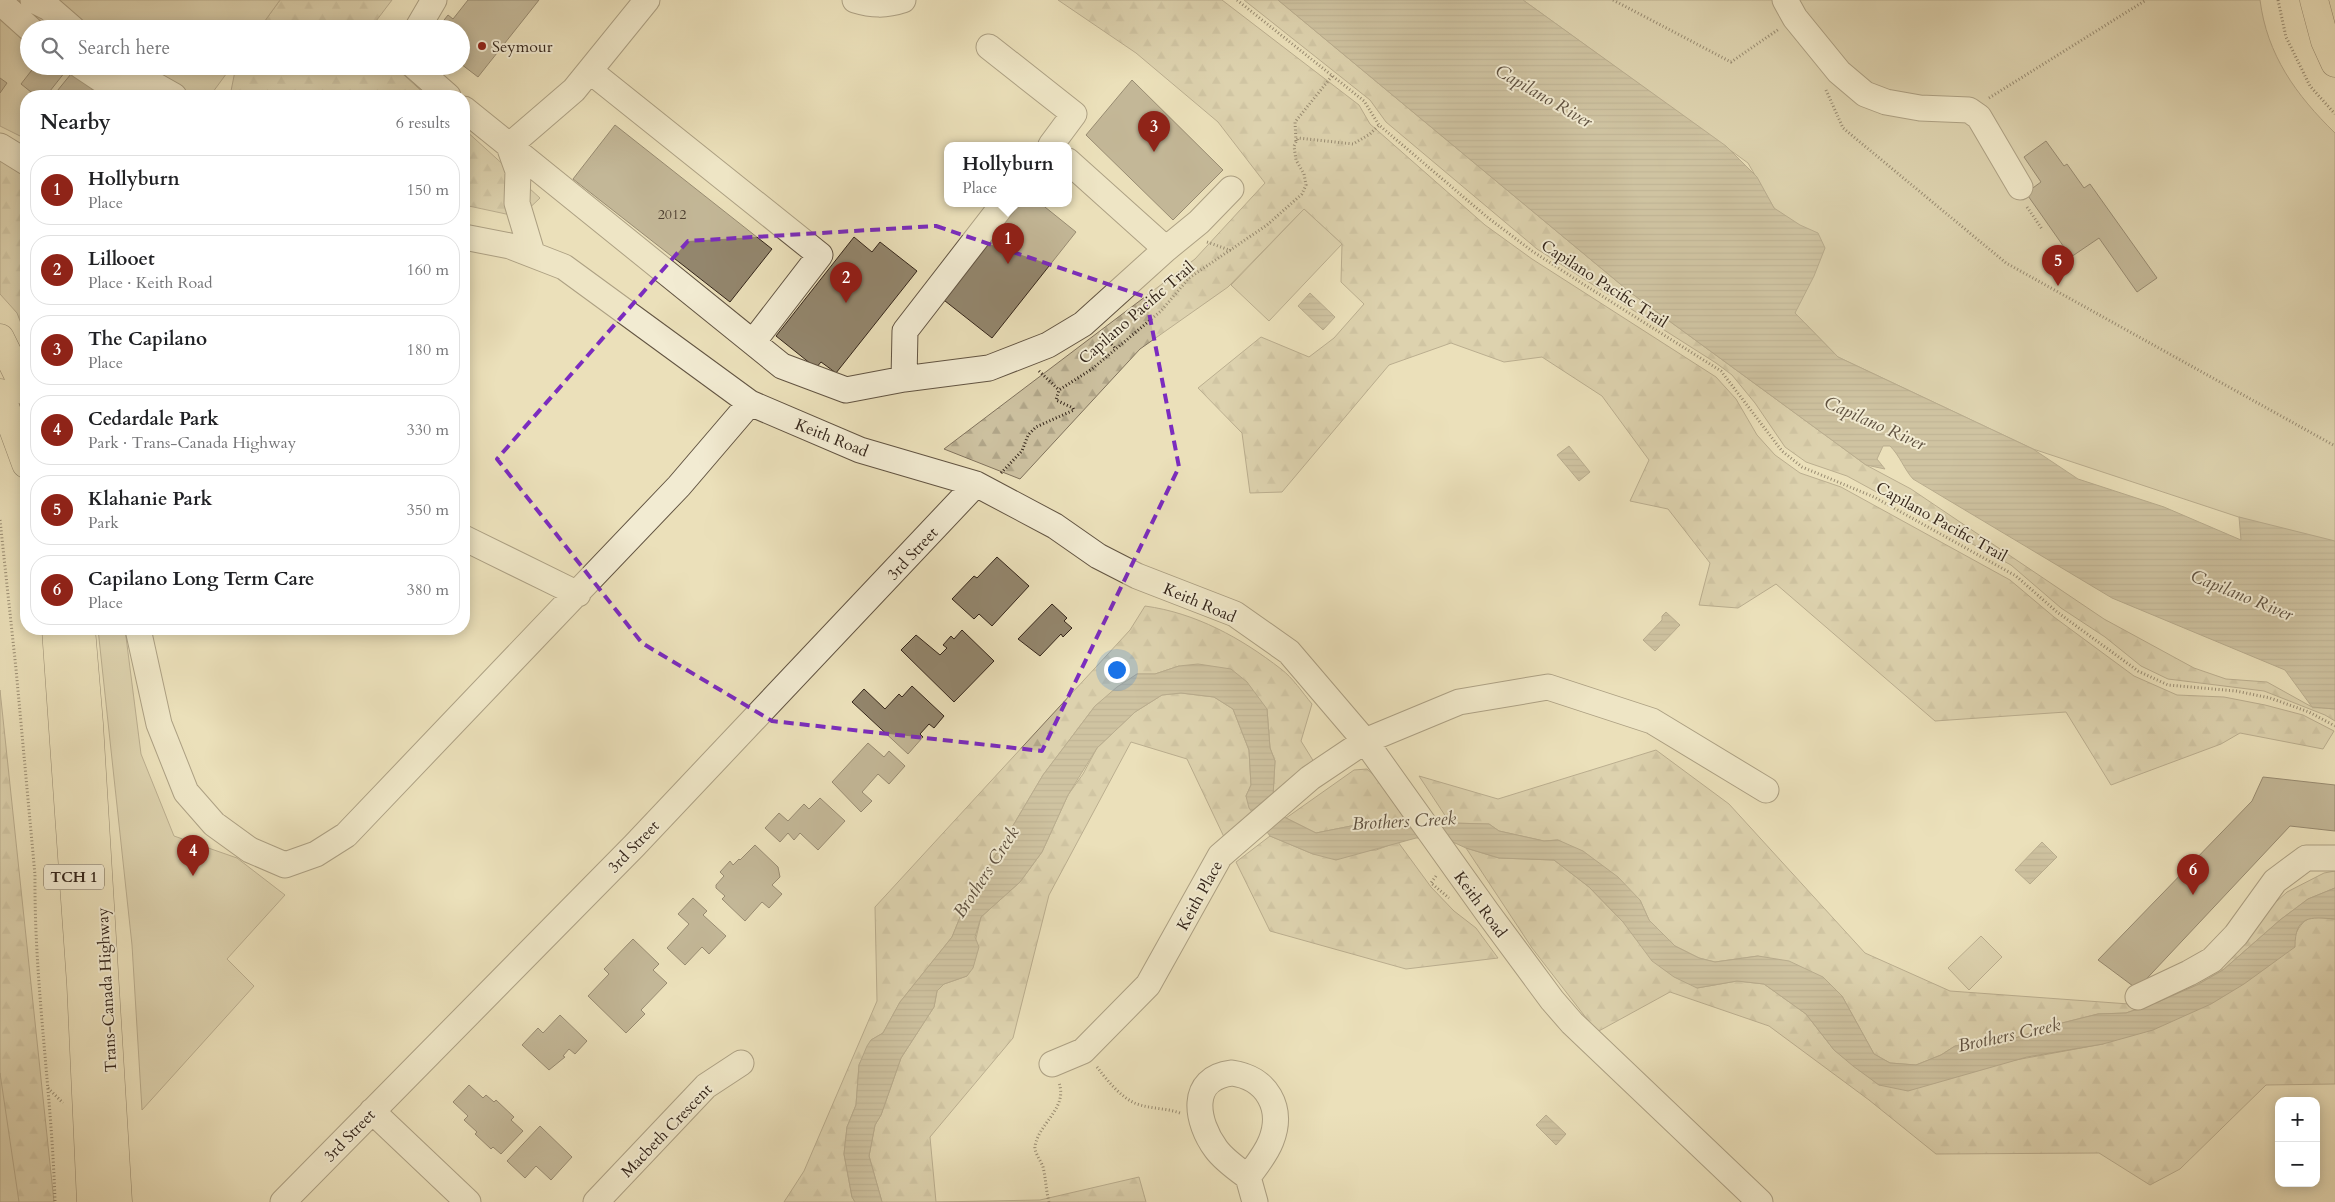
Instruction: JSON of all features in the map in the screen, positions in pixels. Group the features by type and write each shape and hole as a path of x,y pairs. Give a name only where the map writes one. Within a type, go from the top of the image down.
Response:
{"highway":[{"path":"2314,0 2325,41 2335,62"},
{"path":"0,338 20,378"},
{"path":"0,393 20,448"},
{"name":"Trans-Canada Highway","path":"56,635 81,984 92,1202"},
{"name":"Trans-Canada Highway","path":"81,635 103,942 118,1202"}],"street":[{"path":"33,0 49,8 63,20"},
{"path":"422,20 434,0"},
{"path":"509,146 574,90 647,0"},
{"path":"855,0 873,5 886,5 903,0"},
{"path":"1790,9 1839,72 1865,94 1886,102 1920,108 1969,110 1979,117 2020,187"},
{"path":"9,10 20,20"},
{"path":"989,46 1074,114 1053,142"},
{"path":"590,71 820,255 753,342"},
{"path":"94,75 117,90"},
{"path":"137,75 163,90"},
{"path":"424,75 441,90"},
{"path":"470,114 782,366 846,390 904,379 989,368 1048,345 1083,324 1166,249 1199,222 1231,189"},
{"path":"0,146 20,158"},
{"path":"509,146 518,171 517,203 532,253"},
{"path":"1072,165 1166,249"},
{"path":"904,379 905,331 1001,207"},
{"name":"Keith Road","path":"470,238 532,253 564,266 750,403 860,450 976,484 1055,526 1098,556 1137,576 1235,614 1289,652 1365,741 1552,1000 1572,1023 1760,1202"},
{"path":"139,635 159,724 186,792 214,824 250,850 285,865 316,854 346,835 578,594 679,486 750,403"},
{"name":"3rd Street","path":"283,1202 634,846 976,484"},
{"path":"470,541 578,594"},
{"name":"Keith Place","path":"1052,1064 1083,1051 1148,985 1220,856 1310,778 1365,741 1459,702 1548,687 1652,721 1766,790"},
{"path":"2138,997 2189,974 2212,960 2236,935 2275,881 2306,858 2335,858"},
{"name":"Macbeth Crescent","path":"596,1202 706,1086 741,1063"},
{"path":"1248,1177 1271,1141 1276,1112 1272,1099 1265,1088 1254,1079 1243,1075 1223,1074 1206,1085 1200,1103 1204,1130 1216,1150 1248,1177 1255,1202"},
{"path":"372,1111 468,1202"}],"path":[{"name":"Capilano Pacific Trail","path":"1237,0 1364,101 1379,125 1487,217 1532,251 1721,371 1782,451 1802,467 1874,496 2016,576 2057,612 2138,671 2168,685 2236,691 2270,698 2308,712 2335,726"},
{"path":"1614,0 1731,62 1790,9"},
{"path":"1969,110 2146,0"},
{"path":"2278,0 2286,37 2298,62 2310,86 2335,114"},
{"path":"1296,141 1295,122 1332,76"},
{"path":"1824,86 1843,128 2006,263 2335,446"},
{"path":"1296,141 1298,138 1304,138 1353,144 1370,134 1379,125"},
{"name":"Capilano Pacific Trail","path":"1000,474 1011,465 1022,451 1028,434 1036,427 1074,410 1056,400 1059,390 1092,369 1161,311 1189,278 1220,260 1267,225 1302,194 1306,185 1304,174 1296,160 1296,141"},
{"path":"0,520 35,875 35,905 46,1080 53,1141 55,1202"},
{"path":"1083,1051 1110,1084 1135,1104 1151,1108 1165,1108 1185,1115 1200,1113"},
{"path":"1049,1202 1044,1186 1043,1170 1034,1149 1038,1133 1047,1123 1059,1103 1062,1093 1052,1064"}],"highlighted area":[{"path":"936,226 1146,297 1179,467 1042,751 772,721 642,643 497,459 688,241"}],"green space":[{"path":"0,0 280,0 266,20 20,20 20,75 225,75 214,90 20,90 20,136 0,126"},
{"path":"280,0 392,0 377,20 266,20"},
{"path":"1058,0 1222,0 1359,105 1370,124 1485,225 1532,259 1716,377 1736,399 1757,435 1775,455 1800,473 1841,487 2010,580 2054,617 2134,676 2177,695 2224,697 2303,715 2334,731 2323,749 2240,733 2221,744 2111,785 2066,712 1935,721 1776,584 1738,608 1699,605 1710,563 1668,509 1630,501 1649,460 1602,396 1542,357 1504,362 1451,343 1389,365 1282,492 1250,493 1242,433 1198,388 1261,337 1309,357 1334,338 1364,304 1341,282 1342,244 1304,209 1228,287 1140,349 1020,479 944,449 1195,259 1265,183 1218,122 1136,53"},
{"path":"1244,0 1278,0 1631,293 1866,465 1911,489 2104,619 2194,668 2226,679 2267,682 2312,707 2335,709 2335,721 2325,715 2264,691 2168,679 2141,666 2105,637 2061,608 2011,565 1847,476 1806,462 1785,447 1755,403 1732,375 1537,249 1386,122 1370,100"},
{"path":"1523,0 2260,0 2269,39 2286,73 2308,104 2335,133 2335,545 2293,535 2033,449 1838,357 1795,313 1774,208 1748,163"},
{"path":"234,75 404,75 420,90 231,90"},
{"path":"470,134 540,198 520,217 470,206"},
{"path":"0,160 20,171 20,321 17,313 0,294"},
{"path":"1304,209 1342,244 1269,321 1231,285"},
{"path":"1145,606 1182,614 1217,628 1250,647 1285,673 1312,704 1301,741 1314,762 1273,796 1275,761 1270,748 1267,709 1179,666 1155,674 1137,674 1095,706 1043,775 963,910 952,937 900,1002 883,1033 871,1040 859,1065 856,1105 847,1127 844,1154 852,1197 855,1202 784,1202 804,1171 877,1001 875,907 1130,630"},
{"path":"99,635 126,635 141,754 174,836 237,858 285,895 227,959 254,986 142,1110 132,945"},
{"path":"0,690 54,1202 0,1202"},
{"path":"1181,693 1214,697 1233,709 1249,750 1251,785 1246,796 1253,813 1224,837 1187,759 1131,742 1049,895 1013,1038 930,1137 936,1202 882,1202 869,1156 875,1125 881,1115 901,1058 934,1007 937,991 944,984 967,976 981,917 1020,882 1042,852 1068,795 1083,774 1097,748 1135,712 1162,695"},
{"path":"1656,750 1729,804 1865,953 1950,991 2129,1004 2257,919 2287,892 2324,873 2335,871 2335,888 2308,899 2280,920 2223,970 2197,985 2158,1002 2126,1013 2098,1014 2050,1026 2001,1043 1989,1039 1955,1046 1941,1055 1916,1065 1890,1063 1874,1054 1842,996 1758,956 1715,962 1699,958 1675,946 1649,920 1640,900 1558,840 1544,841 1499,831 1489,824 1450,823 1419,776 1498,799"},
{"path":"1367,769 1376,777 1410,827 1384,824 1356,825 1316,833 1286,818 1354,770"},
{"path":"1270,836 1313,854 1376,850 1398,842 1431,887 1454,911 1476,928 1498,958 1406,969 1270,931 1236,862"},
{"path":"1466,848 1499,858 1554,860 1589,887 1623,922 1697,988 1737,981 1764,984 1806,1014 1834,1050 1879,1085 2103,1044 2295,935 2307,920 2316,917 2335,919 2335,1084 2266,1085 2180,1169 2150,1185 2099,1153 1936,1154 1869,1100 1769,1026 1670,992 1597,1032 1532,948"},
{"path":"1981,936 2002,957 1969,990 1948,968"},
{"path":"0,1073 19,1202 0,1202"},
{"path":"1139,1177 1146,1202 936,1202 1040,1200"}],"water":[{"name":"Capilano River","path":"1278,0 1523,0 1726,146 1757,177 1774,208 1800,225 1818,233 1825,248 1814,276 1795,313 1838,357 2033,449 2078,479 2164,507 2241,540 2239,517 2335,541 2335,709 2312,707 2285,670 2112,598 1913,479 1890,446 1883,446 1877,459 1885,469 1866,465 1631,293"},
{"path":"1310,293 1335,317 1323,330 1298,306"},
{"path":"1569,446 1590,472 1579,481 1557,455"},
{"path":"1666,612 1680,625 1655,651 1643,640 1662,620 1662,616"},
{"name":"Brothers Creek","path":"1198,664 1231,669 1247,682 1267,709 1270,748 1275,761 1273,796 1284,817 1316,833 1356,825 1384,824 1413,827 1450,823 1489,824 1499,831 1544,841 1558,840 1583,851 1618,877 1640,900 1649,920 1675,946 1699,958 1715,962 1758,956 1789,961 1823,977 1842,996 1874,1054 1890,1063 1916,1065 1941,1055 1955,1046 1989,1039 2001,1043 2050,1026 2098,1014 2126,1013 2158,1002 2197,985 2223,970 2280,920 2308,899 2335,888 2335,919 2318,918 2306,920 2298,929 2295,947 2244,984 2211,1004 2153,1030 2103,1044 2027,1057 1908,1091 1879,1085 1853,1066 1834,1050 1806,1014 1764,984 1737,981 1697,988 1674,977 1652,961 1623,922 1589,887 1554,860 1499,858 1466,848 1444,838 1416,838 1336,860 1313,854 1270,836 1249,808 1246,796 1251,785 1249,750 1233,709 1214,697 1181,693 1162,695 1135,712 1097,748 1068,795 1042,852 1020,882 981,917 975,937 979,947 973,968 967,976 944,984 937,991 934,1007 901,1058 881,1115 875,1125 869,1156 882,1202 855,1202 852,1197 844,1154 847,1127 856,1105 859,1065 867,1046 871,1040 883,1033 900,1002 952,937 963,910 1043,775 1095,706 1117,687 1137,674 1155,674 1179,666"},
{"path":"2042,842 2057,857 2030,884 2015,870"},
{"path":"1546,1115 1566,1134 1556,1145 1536,1125"}],"building":[{"name":"Seymour","path":"468,0 539,0 478,77 470,71 470,20 444,20 448,15 453,19"},
{"path":"28,75 63,75 51,90 28,90 21,84"},
{"path":"70,75 82,75 95,86 92,90 58,90"},
{"path":"0,78 7,83 0,93"},
{"path":"1132,80 1223,170 1173,220 1086,135"},
{"path":"615,125 772,249 730,302 573,179"},
{"path":"2046,141 2064,166 2067,164 2084,188 2090,184 2157,278 2137,292 2099,238 2071,257 2026,193 2041,182 2024,157"},
{"path":"1012,207 1045,207 1076,232 992,338 940,297"},
{"path":"854,237 872,252 880,242 917,271 836,373 821,362 816,368 776,336"},
{"path":"997,557 1029,586 992,626 979,614 974,619 952,599 974,576 977,578"},
{"path":"1052,604 1067,618 1064,621 1072,628 1063,637 1061,634 1040,656 1018,639"},
{"path":"962,630 994,661 954,702 901,650 916,635 940,655 947,648 943,645 951,636 954,639"},
{"path":"912,686 944,716 934,728 929,724 920,734 923,737 908,754 852,702 864,689 885,709 899,694 902,697"},
{"path":"868,743 884,757 889,751 905,766 889,784 878,774 862,792 872,801 861,812 832,782"},
{"path":"2263,777 2335,785 2335,831 2290,826 2137,989 2098,960 2252,801"},
{"path":"820,798 845,821 818,850 800,833 794,840 788,833 780,842 765,828 779,813 788,821 804,804 809,809"},
{"path":"755,845 778,867 780,877 772,885 782,894 769,908 762,902 745,921 722,899 725,896 716,888 716,885 724,876 720,872 730,861 733,865"},
{"path":"693,898 707,911 703,915 726,936 709,954 702,947 685,965 667,948 689,924 678,914"},
{"path":"633,939 659,964 653,970 667,983 641,1010 645,1014 626,1033 588,996 609,974 604,969"},
{"path":"560,1015 587,1041 575,1054 569,1049 563,1056 565,1057 549,1070 522,1045 538,1028 543,1033"},
{"path":"469,1085 483,1098 486,1095 494,1102 496,1100 514,1117 511,1120 523,1131 501,1154 493,1147 491,1149 475,1134 477,1132 464,1120 468,1116 453,1102"},
{"path":"540,1126 572,1157 551,1180 536,1166 525,1178 507,1161"}],"place":[{"name":"Seymour","path":"482,46"},
{"name":"The Capilano","path":"1154,152"},
{"name":"Hollyburn","path":"1008,264"},
{"name":"Klahanie Park","path":"2058,286"},
{"name":"Lillooet","path":"846,303"},
{"name":"Cedardale Park","path":"193,876"},
{"name":"Capilano Long Term Care","path":"2193,895"}]}
